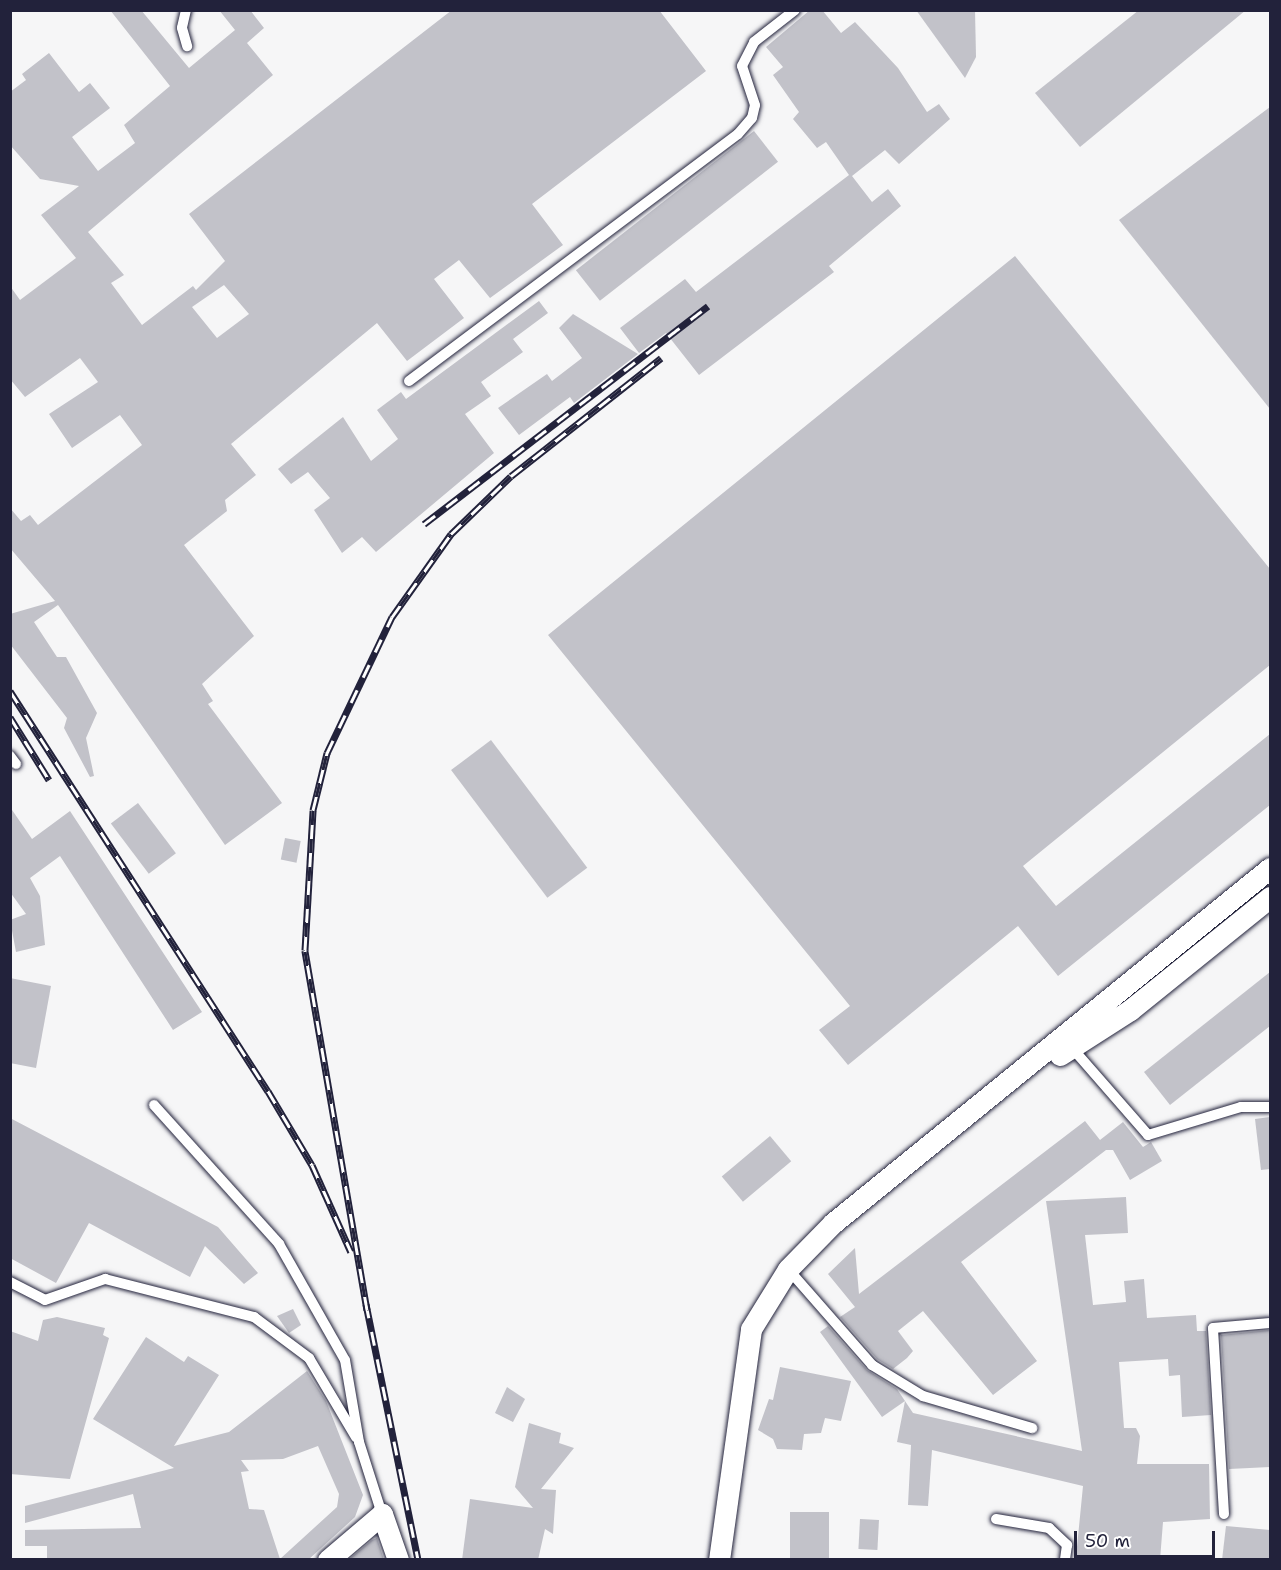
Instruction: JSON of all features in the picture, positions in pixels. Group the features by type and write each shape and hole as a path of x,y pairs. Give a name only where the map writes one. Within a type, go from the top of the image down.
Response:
{"street":[{"path":"718,1560 751,1329 788,1269 833,1223 1017,1077 1270,868"},
{"path":"1017,1077 1073,1049 1270,897"},
{"path":"328,1560 382,1514 398,1560"}],"lane":[{"path":"186,10 182,28 187,46"},
{"path":"409,381 738,134 752,118 755,105 742,66 750,50 795,10"},
{"path":"1073,1049 1148,1136 1241,1107 1270,1107"},
{"path":"154,1105 279,1244 345,1360 359,1442 382,1514"},
{"path":"788,1269 872,1365 923,1396 1032,1428"},
{"path":"10,1282 45,1300 105,1279 254,1317 309,1358 359,1442"},
{"path":"1224,1514 1213,1328 1270,1323"},
{"path":"996,1519 1049,1528 1067,1545 1065,1560"}],"building":[{"path":"110,10 141,10 189,68 235,30 219,10 250,10 264,28 247,43 273,75 88,232 124,275 111,283 142,325 193,286 196,290 225,261 189,214 452,10 659,10 706,71 532,204 563,245 490,298 459,260 434,279 464,318 407,361 377,323 231,444 256,475 225,500 227,511 184,545 254,636 202,684 213,701 208,704 282,803 225,845 58,605 34,622 57,657 66,657 97,713 86,738 94,776 90,777 64,728 67,718 10,644 10,614 55,601 10,548 10,508 21,521 30,515 38,525 142,445 120,415 72,448 49,414 98,382 80,358 25,397 10,379 10,286 20,300 76,258 41,215 79,186 40,179 10,145 10,92 26,80 22,74 49,53 79,92 90,83 110,108 72,137 98,171 135,143 124,125 170,86","holes":["224,285 249,314 217,338 192,307"]},
{"path":"810,10 822,10 841,33 855,22 898,68 927,112 939,104 950,119 899,164 885,150 852,176 872,202 888,189 901,206 829,266 834,272 699,375 666,333 639,353 620,328 685,279 696,292 849,175 826,142 817,148 793,119 799,112 773,75 783,67 766,47"},
{"path":"916,10 975,10 976,57 965,78"},
{"path":"1139,10 1246,10 1080,147 1035,93"},
{"path":"1270,107 1270,409 1119,220"},
{"path":"754,131 778,162 600,301 576,270"},
{"path":"1015,256 1270,569 1270,665 1023,866 1056,906 1270,734 1270,805 1058,976 1018,926 848,1065 819,1030 850,1006 548,635"},
{"path":"539,301 548,313 513,339 523,352 481,382 491,396 465,414 494,453 376,552 362,537 342,553 314,510 330,498 308,472 291,484 278,469 343,417 371,461 398,439 377,410 401,392 406,399"},
{"path":"573,314 638,354 574,403 570,397 519,435 498,408 547,374 552,381 582,358 559,328"},
{"path":"491,740 587,868 547,898 451,770"},
{"path":"138,803 176,853 149,874 111,823"},
{"path":"10,807 32,839 70,811 202,1012 173,1030 60,856 30,878 40,896 45,945 16,952 10,920 26,914 10,892"},
{"path":"285,838 301,841 297,863 281,860"},
{"path":"1270,972 1270,1026 1170,1105 1144,1072"},
{"path":"10,978 51,986 36,1068 10,1063"},
{"path":"1270,1117 1270,1169 1261,1170 1255,1119"},
{"path":"10,1118 218,1227 258,1273 244,1284 205,1246 190,1277 89,1223 56,1283 10,1258"},
{"path":"1085,1121 1100,1140 1123,1122 1143,1147 1151,1142 1162,1161 1130,1180 1113,1150 1106,1150 961,1262 1037,1361 993,1395 923,1311 898,1331 913,1351 907,1358 893,1369 877,1359 840,1317 855,1307 828,1274 855,1248 859,1294"},
{"path":"770,1136 791,1161 743,1202 722,1176"},
{"path":"1126,1197 1128,1233 1085,1235 1093,1305 1126,1302 1124,1281 1144,1279 1147,1318 1196,1315 1197,1331 1206,1331 1211,1415 1182,1417 1180,1375 1169,1376 1168,1359 1119,1362 1124,1428 1136,1428 1140,1436 1137,1464 1209,1464 1210,1519 1163,1522 1160,1560 1076,1557 1083,1486 932,1450 928,1506 908,1505 911,1445 897,1442 905,1401 913,1413 1082,1451 1046,1201"},
{"path":"293,1309 301,1325 289,1333 277,1316"},
{"path":"57,1317 105,1328 103,1335 109,1338 70,1479 10,1474 10,1331 38,1341 43,1320"},
{"path":"828,1326 867,1370 897,1389 905,1401 882,1417 820,1332"},
{"path":"1270,1330 1270,1467 1229,1469 1221,1335"},
{"path":"146,1337 184,1362 188,1356 219,1375 174,1446 229,1432 307,1371 326,1401 363,1495 355,1517 308,1560 47,1560 47,1546 25,1546 25,1530 141,1528 133,1494 25,1523 25,1506 174,1468 93,1419","holes":["318,1446 339,1494 337,1507 280,1559 264,1510 249,1509 241,1472 249,1471 241,1460 283,1459"]},
{"path":"780,1367 851,1381 841,1421 825,1418 821,1433 804,1434 802,1450 777,1449 773,1439 758,1430 769,1399 773,1400"},
{"path":"507,1387 525,1399 513,1422 495,1413"},
{"path":"529,1423 561,1433 559,1443 574,1448 541,1489 556,1490 553,1534 545,1529 538,1560 462,1560 470,1499 533,1508 515,1487"},
{"path":"790,1512 829,1512 829,1560 790,1560"},
{"path":"860,1519 879,1520 877,1550 858,1549"},
{"path":"1226,1526 1270,1530 1270,1560 1222,1560"},
{"path":"377,1538 384,1560 348,1560 372,1540"}],"railway":[{"path":"424,524 708,306"},
{"path":"367,1310 305,950 313,810 327,753 392,617 451,534 511,476 661,358"},
{"path":"10,691 268,1091 312,1165 351,1252"},
{"path":"10,717 49,780"},
{"path":"366,1304 418,1560"}]}
